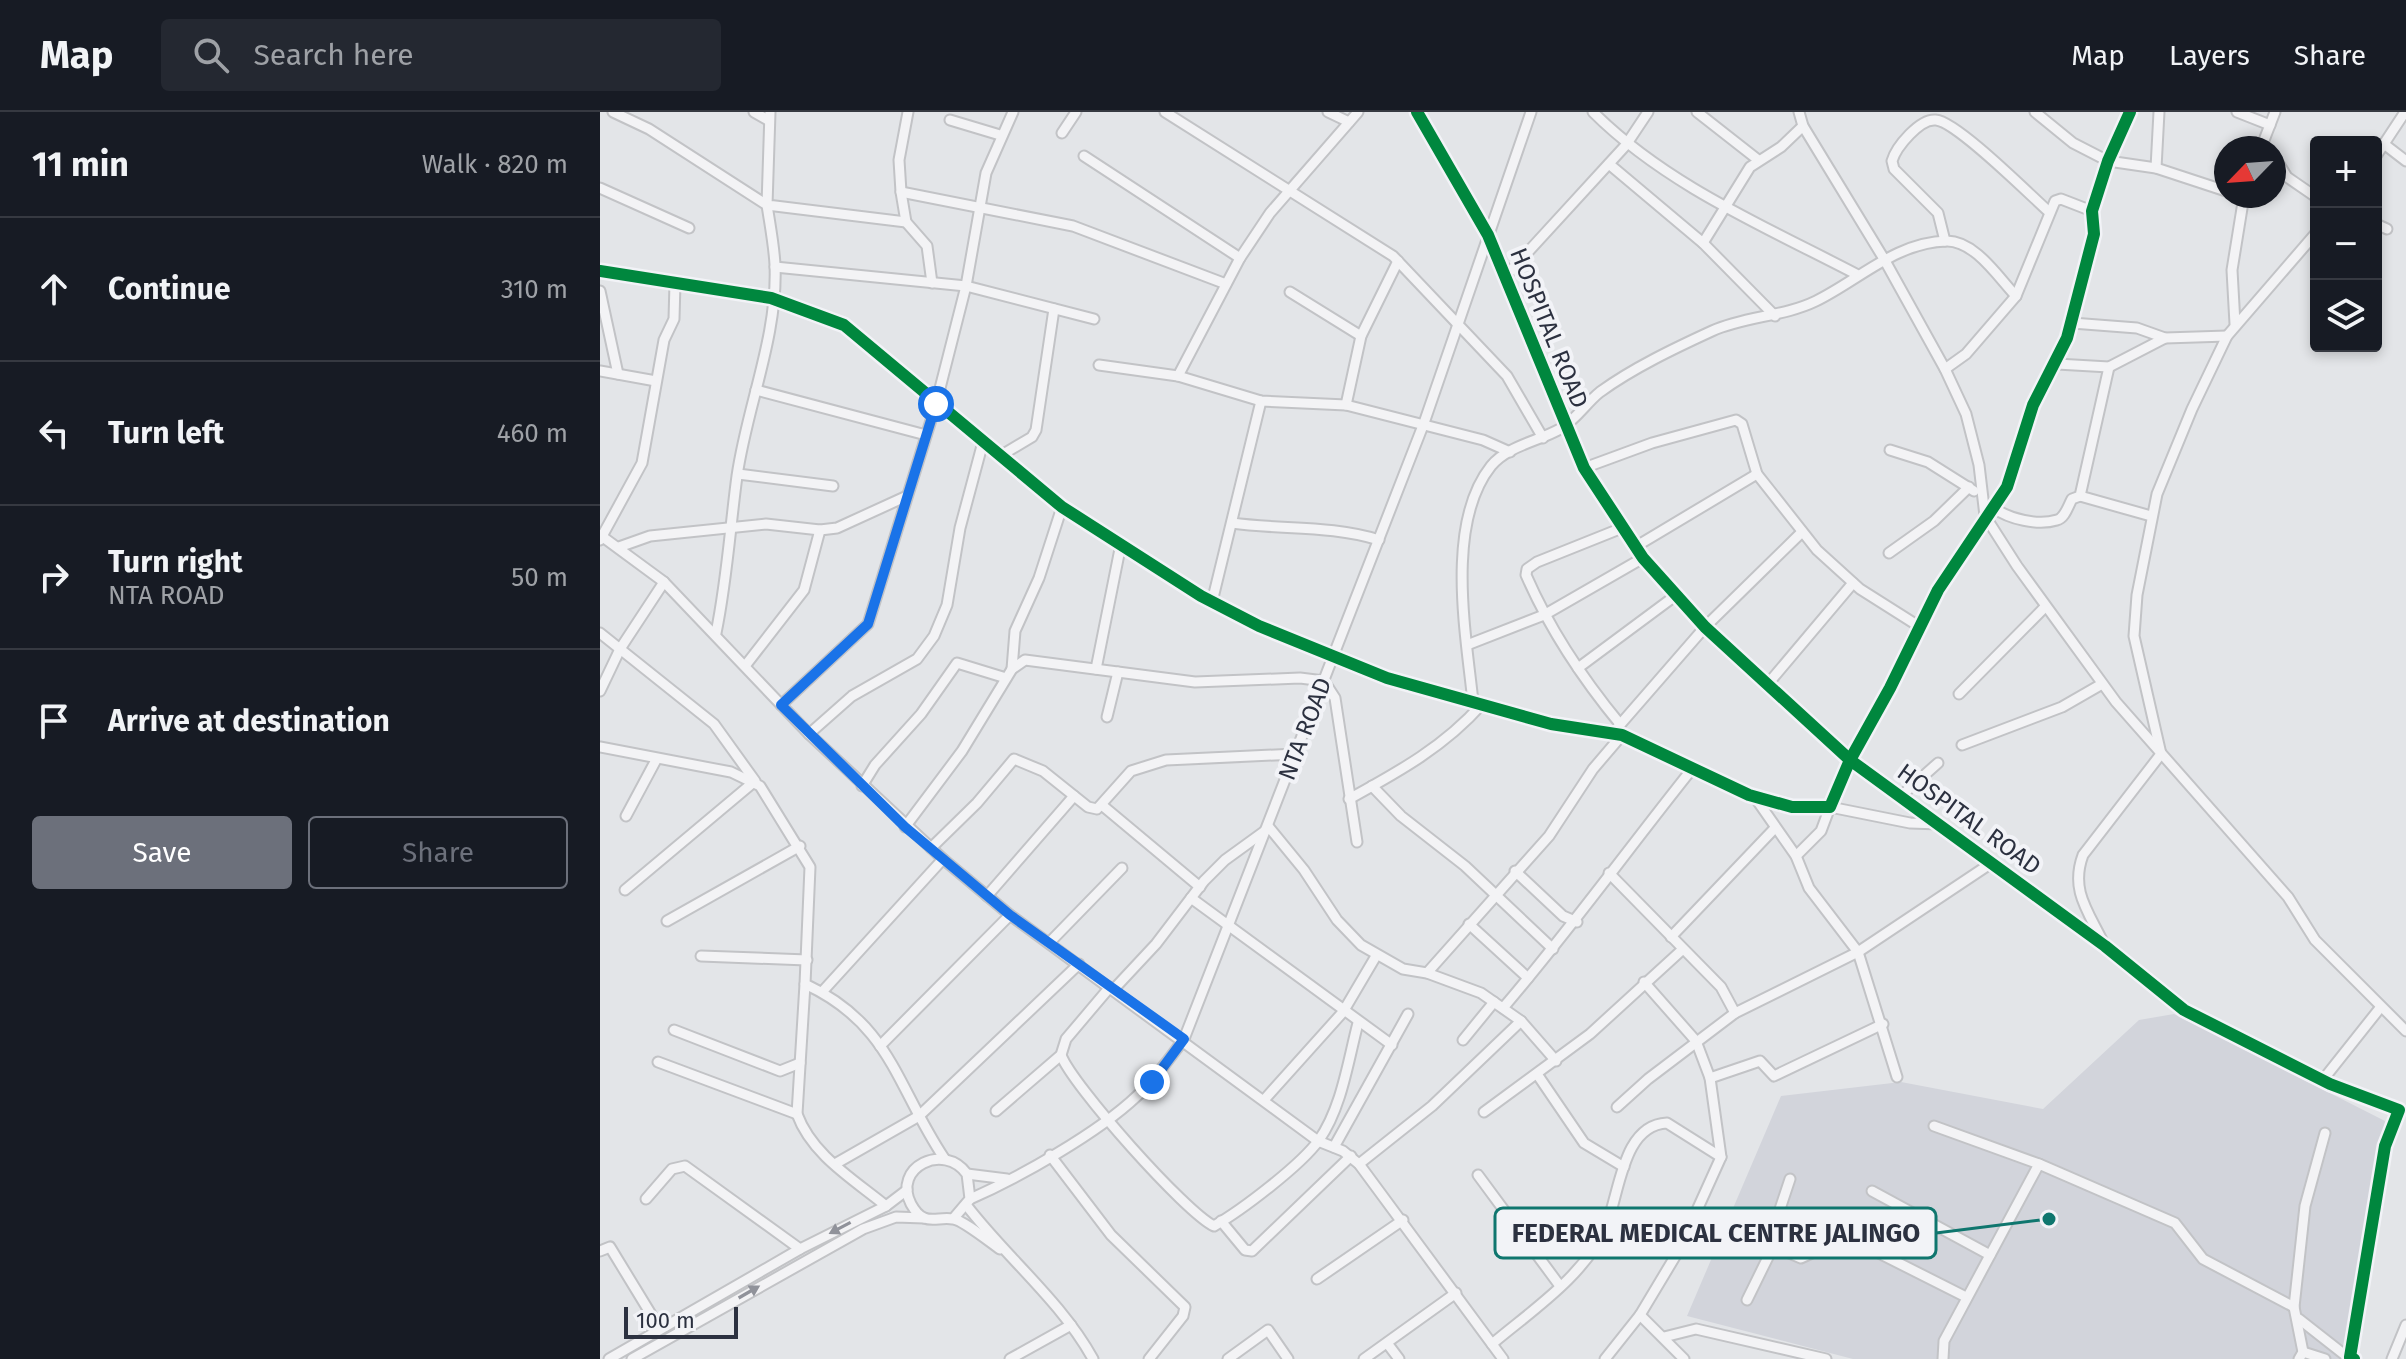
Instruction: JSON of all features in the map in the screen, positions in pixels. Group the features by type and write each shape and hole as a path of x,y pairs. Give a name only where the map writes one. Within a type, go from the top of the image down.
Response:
{"street":[{"path":"613,112 649,129 767,205 906,222"},
{"path":"716,633 738,474 756,390 775,267 767,205 769,116 754,112"},
{"path":"908,112 899,160 901,192 906,222 927,246 932,283"},
{"path":"781,705 868,624 936,404 966,286 986,173 1000,135 1013,112"},
{"path":"1062,133 1076,112"},
{"path":"1165,112 1291,189 1398,261 1507,376 1543,438"},
{"path":"1328,112 1349,122"},
{"path":"1178,376 1240,258 1291,189 1358,112"},
{"name":"HOSPITAL ROAD","path":"1417,112 1488,235 1564,427 1584,468 1643,558 1705,627 1850,760 1993,862 2184,1010 2322,1081 2399,1110"},
{"name":"NTA ROAD","path":"968,1202 1108,1119 1152,1082 1184,1039 1424,423 1531,112"},
{"path":"1593,112 1626,145 1725,206 1856,274"},
{"path":"1505,277 1626,145 1648,112"},
{"path":"1697,112 1757,159"},
{"path":"1799,112 1803,126 1884,259 1945,369 1966,414 1979,465 1985,516 2045,607 2102,684 2288,897 2315,940 2406,1031"},
{"path":"2035,112 2073,143 2108,161 2156,168 2214,187"},
{"path":"2156,168 2159,112"},
{"path":"2237,112 2268,129 2269,136"},
{"path":"2265,136 2275,112"},
{"path":"1796,856 1821,831 1850,760 1938,590 2007,487 2033,405 2057,364 2072,323 2094,234 2092,211 2128,113"},
{"path":"2382,147 2401,113"},
{"path":"1945,241 1938,213 1894,169 1892,161 1905,141 1925,122 1934,119 1945,123 1989,158 2048,211"},
{"path":"950,120 1000,135"},
{"path":"1703,243 1757,159 1781,147 1803,126"},
{"path":"2384,144 2406,161"},
{"path":"1084,156 1240,258"},
{"path":"1609,164 1703,243 1775,316"},
{"path":"2286,175 2310,193"},
{"path":"600,188 689,228"},
{"path":"901,192 1073,226 1226,284"},
{"path":"1945,369 1966,354 2016,296 2048,211 2055,201 2061,199 2092,211"},
{"path":"2235,324 2232,270 2240,208"},
{"path":"2382,227 2387,229"},
{"path":"2161,754 2134,636 2137,595 2151,516 2192,409 2227,336 2310,240"},
{"path":"1349,799 1415,763 1449,738 1477,703 1467,645 1463,559 1467,519 1492,464 1510,452 1564,427 1604,389 1712,331 1775,316 1817,300 1884,259 1945,241 1967,246 2016,296"},
{"path":"1346,405 1361,336 1398,261"},
{"path":"775,267 966,286 1094,319"},
{"path":"600,271 771,298 844,325 1062,507 1212,602 1333,656 1387,678 1551,724 1617,734 1754,796 1792,807 1830,807 1910,823 1941,824"},
{"path":"675,283 674,319 664,340 642,463 601,537 664,582 862,786 905,827 1010,915 1184,1039 1318,1141 1351,1156 1403,1220 1503,1359"},
{"path":"1290,292 1361,336"},
{"path":"600,293 618,374"},
{"path":"1000,456 1032,437 1036,430 1054,309"},
{"path":"2072,323 2137,328 2165,338 2227,336"},
{"path":"2057,364 2109,367 2165,338"},
{"path":"1099,365 1178,376 1261,401 1346,405 1424,423 1483,440 1510,452"},
{"path":"2080,496 2109,367"},
{"path":"600,371 656,381"},
{"path":"756,390 926,435"},
{"path":"1212,602 1261,401"},
{"path":"1584,468 1652,443 1736,420 1742,424 1757,474 1802,532 1853,583 1920,627"},
{"path":"809,734 852,696 917,659 934,636 947,605 960,528 983,442"},
{"path":"1890,450 1928,462 1981,494"},
{"path":"738,474 833,486"},
{"path":"1635,547 1757,474"},
{"path":"1889,553 1934,521 1969,487"},
{"path":"619,547 650,536 766,524 820,530 848,524 907,496"},
{"path":"1994,508 2017,520 2057,520 2072,499 2080,496 2151,516"},
{"path":"1009,673 1015,631 1039,578 1062,507"},
{"path":"1232,523 1274,529 1347,530 1379,540"},
{"path":"1620,724 1578,668 1544,615 1526,575 1530,566 1622,528"},
{"path":"745,666 804,590 820,530"},
{"path":"1427,973 1549,836 1617,734 1620,724 1705,627 1802,532"},
{"path":"1096,669 1121,544"},
{"path":"1467,645 1544,615 1643,558"},
{"path":"600,691 620,649 664,582"},
{"path":"1767,685 1853,583"},
{"path":"1578,668 1675,596"},
{"path":"1959,694 2045,607"},
{"path":"600,633 723,734 800,846 812,879 797,1114 809,1140 886,1206"},
{"path":"905,827 962,751 1009,673 1025,660 1195,682 1300,678 1324,681 1335,698 1357,842"},
{"path":"862,786 957,663 1009,673"},
{"path":"1107,717 1118,672"},
{"path":"1962,745 2062,707 2102,684"},
{"path":"600,747 731,772 755,781"},
{"path":"1103,806 1131,771 1166,760 1296,754"},
{"path":"2105,946 2081,897 2076,879 2078,868 2083,855 2161,754"},
{"path":"626,816 656,760"},
{"path":"931,848 977,803 1010,760 1018,760 1043,771 1088,807 1103,806 1200,887"},
{"path":"1901,796 1938,763"},
{"path":"1463,1040 1528,978 1577,922 1609,873 1692,769"},
{"path":"625,890 755,781"},
{"path":"1372,786 1401,816 1495,894 1553,949"},
{"path":"987,896 1074,796"},
{"path":"1754,796 1796,856 1809,888 1858,952 1883,1024 1897,1077"},
{"path":"996,1111 1061,1055 1066,1039 1156,944 1200,887 1225,860 1267,828 1347,933 1376,956 1403,969 1427,973 1481,993 1521,1021 1556,1061"},
{"path":"1671,937 1775,828"},
{"path":"667,921 800,846"},
{"path":"822,992 943,859"},
{"path":"1617,1107 1735,1013 1858,952 1993,862"},
{"path":"1049,943 1122,868"},
{"path":"1515,871 1563,916 1577,922"},
{"path":"1609,873 1721,987 1735,1013"},
{"path":"1191,898 1229,929 1392,1045"},
{"path":"880,1046 1010,915"},
{"path":"1469,924 1528,978"},
{"path":"1484,1112 1556,1061 1683,949"},
{"path":"701,956 807,960"},
{"path":"1264,1100 1343,1012 1376,956"},
{"path":"835,1164 919,1116 1079,964"},
{"path":"1605,1359 1640,1315 1679,1250 1721,1157 1710,1078 1696,1041 1644,982"},
{"path":"805,984 822,992 861,1020 880,1046 944,1158 957,1164 967,1174 1007,1179"},
{"path":"2322,1081 2380,1008"},
{"path":"1334,1147 1408,1014"},
{"path":"1359,1164 1443,1096 1521,1021"},
{"path":"1061,1055 1064,1065 1108,1119 1202,1218 1214,1226 1318,1141 1337,1099 1358,1023"},
{"path":"1710,1078 1760,1061 1774,1076 1883,1024"},
{"path":"674,1030 768,1068 780,1071 800,1063"},
{"path":"658,1062 797,1114"},
{"path":"1537,1074 1584,1143 1624,1167"},
{"path":"2299,1319 2351,1358 2385,1146 2406,1100"},
{"path":"1492,1344 1560,1286 1605,1229 1624,1167 1638,1137 1657,1123 1667,1123 1683,1130 1721,1157"},
{"path":"1934,1126 2039,1164 2175,1223 2203,1259 2294,1307"},
{"path":"2325,1133 2305,1206 2294,1307 2299,1319 2301,1355 2325,1359"},
{"path":"924,1162 929,1136"},
{"path":"1050,1155 1111,1235 1185,1307 1183,1316 1149,1359"},
{"path":"1221,1221 1245,1250 1252,1251 1351,1156"},
{"path":"924,1218 912,1206 907,1190 912,1173 924,1162 944,1158"},
{"path":"1943,1359 1944,1341 2039,1164"},
{"path":"646,1199 672,1169 685,1166 800,1249"},
{"path":"967,1174 968,1202 1000,1249 1071,1325 1093,1359"},
{"path":"1478,1175 1560,1286"},
{"path":"1747,1300 1772,1243 1790,1179"},
{"path":"609,1359 800,1249 886,1206 907,1190"},
{"path":"1872,1191 1990,1255"},
{"path":"632,1359 863,1229 896,1217 938,1222 953,1219 968,1202"},
{"path":"953,1219 1000,1249"},
{"path":"1317,1279 1403,1220"},
{"path":"1743,1233 1801,1258 1847,1237 1966,1297"},
{"path":"600,1251 610,1247 660,1329"},
{"path":"1364,1359 1456,1293"},
{"path":"1640,1315 1684,1359"},
{"path":"1010,1359 1071,1325"},
{"path":"2392,1359 2406,1325"},
{"path":"1664,1337 1696,1329 1826,1359"},
{"path":"1228,1359 1268,1330 1273,1333 1288,1359"},
{"path":"1387,1343 1399,1359"}],"shaded area":[{"path":"2174,1014 2385,1121 2348,1339 2340,1359 1853,1359 1687,1316 1781,1096 1901,1082 2043,1109 2139,1020"}],"cycle path":[{"path":"1417,112 1488,235 1584,468 1643,558 1705,627 1850,760 2105,946 2184,1010 2330,1084 2399,1110 2385,1146 2350,1357 2354,1359"},
{"path":"600,271 771,298 844,325 1062,507 1201,596 1259,626 1387,678 1551,724 1622,735 1749,795 1792,807 1830,807 1850,760 1890,688 1938,590 2007,487 2033,405 2067,338 2094,234 2092,211 2108,161 2130,112"}],"place":[{"name":"FEDERAL MEDICAL CENTRE JALINGO","path":"2049,1219"}],"route":[{"path":"936,404 868,624 781,705 905,827 1010,915 1184,1039 1152,1082"}]}
